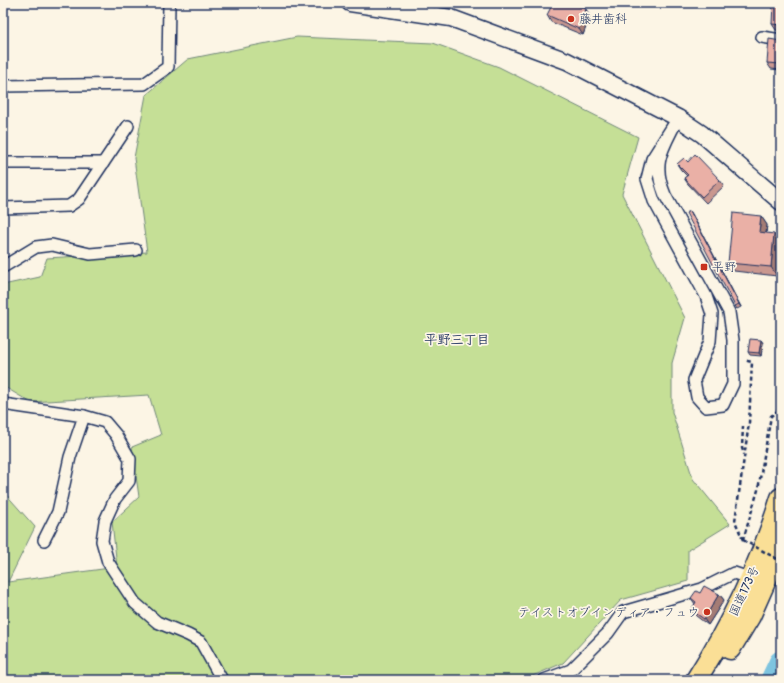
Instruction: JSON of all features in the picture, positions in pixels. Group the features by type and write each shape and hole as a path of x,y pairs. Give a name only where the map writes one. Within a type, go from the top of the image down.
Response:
{"highway":[{"name":"国道173号","path":"696,680 758,581 778,536 781,498"},
{"name":"国道173号","path":"712,680 750,616 758,581"}],"street":[{"path":"3,86 144,84 168,67 169,3"},
{"path":"350,3 381,5 451,18 567,61 678,118 702,134 781,202"},
{"path":"762,37 781,40"},
{"path":"678,118 665,144 657,166 658,180 665,196 729,312 733,340 733,384 723,405 706,406 697,398 694,380 710,341 712,314 706,296 654,201 647,179 652,159 678,118"},
{"path":"3,208 69,206 79,199 128,126"},
{"path":"3,163 103,163"},
{"path":"3,267 36,247 52,245 90,254 136,250"},
{"path":"3,404 84,416 105,422 116,435 130,459 129,481 115,499 105,521 102,541 108,562 135,603 157,622 201,642 222,680"},
{"path":"44,540 58,512 70,457 84,416"},
{"path":"544,680 571,670 608,633 623,612 702,589 734,573 758,581"}],"path":[{"path":"744,360 752,362 749,423 735,521 743,540 781,561"},
{"path":"743,540 758,490 771,416 780,409"},
{"path":"743,426 742,448 744,454"}],"green space":[{"path":"297,37 433,43 499,67 638,137 622,194 685,318 672,363 672,412 693,479 730,524 688,550 688,581 621,600 563,663 523,680 3,680 3,491 35,527 8,582 117,567 112,522 139,497 132,447 161,435 149,395 30,402 3,386 3,285 40,277 47,258 147,252 134,158 146,95 188,59"}],"building":[{"name":"藤井歯科","path":"553,3 560,5 561,3 573,3 586,9 579,29 547,15"},
{"path":"773,3 781,3 781,25 772,24"},
{"path":"769,39 781,41 781,64 767,63"},
{"path":"695,154 720,180 702,197 684,178 688,175 677,164 684,158 688,162"},
{"path":"690,211 739,304 735,306 686,213"},
{"path":"733,213 761,216 759,232 774,234 771,267 728,263"},
{"path":"750,339 761,340 759,353 748,352"},
{"path":"704,586 719,594 704,619 691,610 696,602 691,598 696,591 700,593"},
{"path":"781,668 781,680 776,680"}],"waterway":[{"path":"773,680 781,663"}],"place":[{"name":"藤井歯科","path":"571,19"},
{"name":"平野","path":"704,267"},
{"name":"テイストオブインディア・フュウ","path":"707,612"}],"district":[{"name":"平野三丁目","path":"457,339"}]}
